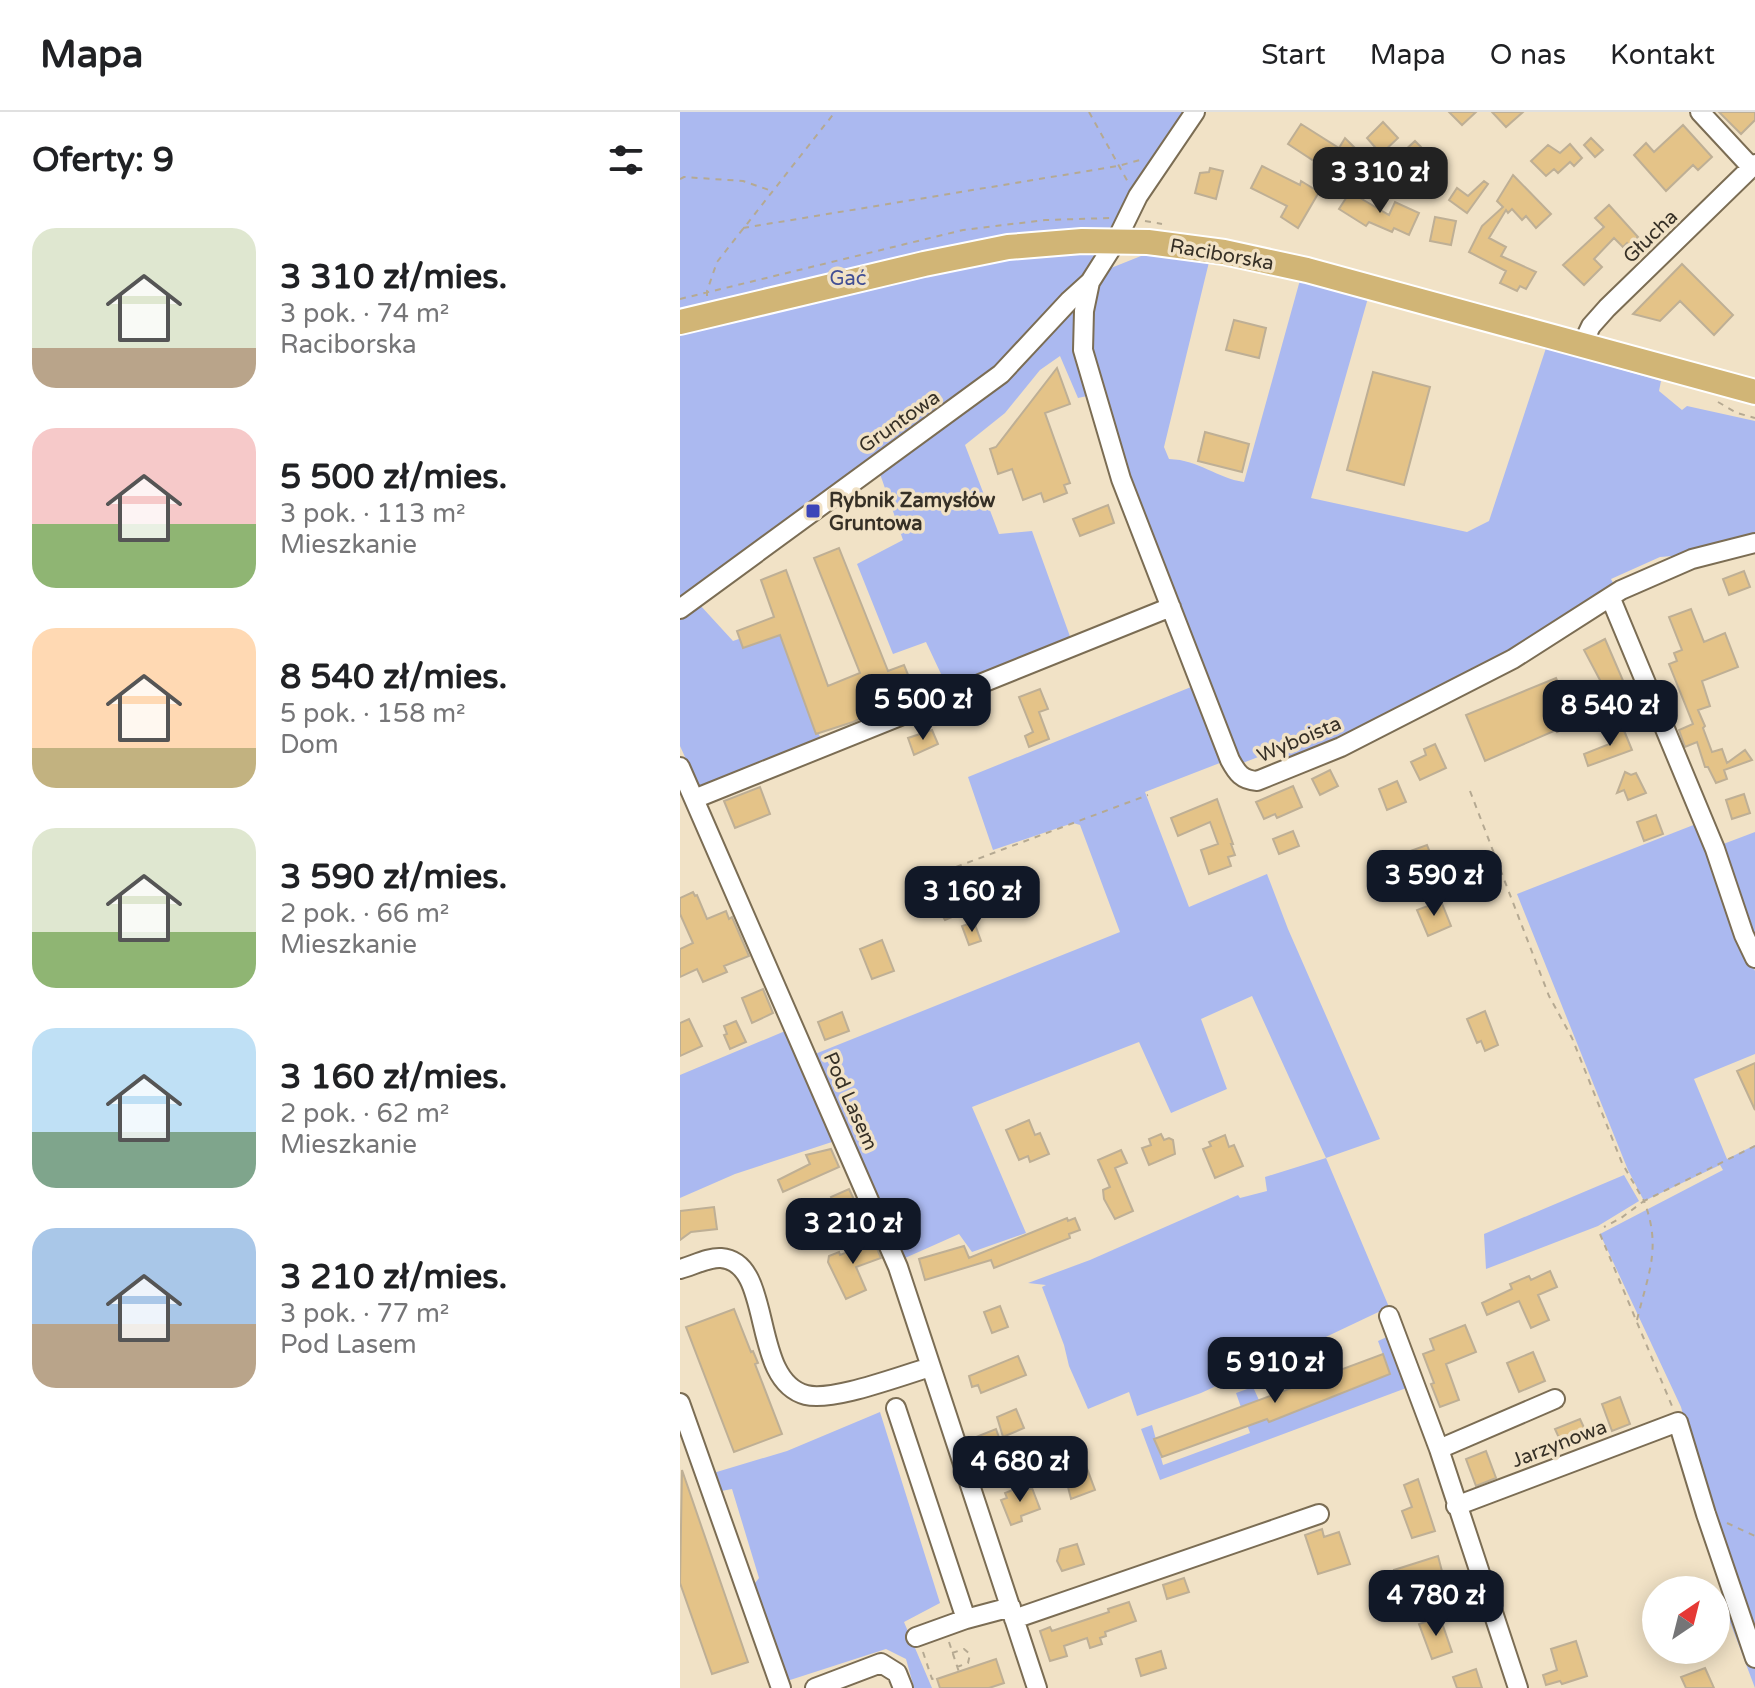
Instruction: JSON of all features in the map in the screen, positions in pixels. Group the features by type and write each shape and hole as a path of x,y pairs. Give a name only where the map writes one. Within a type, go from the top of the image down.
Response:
{"main road":[{"name":"Raciborska","path":"680,322 985,251 1046,243 1116,241 1179,245 1277,262 1755,392"}],"street":[{"name":"Gruntowa","path":"680,609 852,480 1001,374 1076,306 1116,241 1138,196 1195,112"},
{"path":"1700,112 1753,166"},
{"name":"Głucha","path":"1582,345 1591,326 1607,308 1753,166"},
{"name":"Wyboista","path":"1076,306 1083,350 1121,479 1230,760 1239,776 1257,781 1341,747 1513,659 1621,590 1692,559 1755,543"},
{"path":"1611,599 1715,849 1744,935 1755,958"},
{"path":"694,799 1171,607"},
{"name":"Pod Lasem","path":"680,767 898,1267 1037,1688"},
{"path":"680,1269 719,1257 736,1262 749,1277 776,1366 788,1385 808,1396 834,1395 931,1367"},
{"path":"1389,1316 1439,1449 1518,1688"},
{"name":"Jarzynowa","path":"1439,1449 1555,1399"},
{"path":"680,1403 781,1688"},
{"path":"896,1408 966,1619"},
{"path":"1678,1422 1755,1658"},
{"name":"Jarzynowa","path":"1456,1506 1678,1422"},
{"path":"919,1644 966,1619 1013,1613 1319,1514"},
{"path":"815,1688 881,1663 897,1673 903,1688"}],"path":[{"path":"709,315 707,291 717,262 835,112"},
{"path":"1089,112 1138,196"},
{"path":"743,228 1118,166 1168,153"},
{"path":"680,179 743,181 773,191"},
{"path":"680,299 963,230 1045,220 1126,219"},
{"path":"1470,791 1549,996 1572,1038 1622,1163 1650,1217 1654,1251 1637,1320"},
{"path":"956,867 1148,795"},
{"path":"1604,1227 1644,1201 1755,1146"},
{"path":"1600,1234 1678,1422"},
{"path":"1706,1514 1755,1536"},
{"path":"948,1641 952,1653 958,1669 968,1663 970,1654 964,1649 952,1653"},
{"path":"919,1644 932,1679 938,1677"}],"green space":[{"name":"Gać","path":"680,112 1188,112 1107,270 1141,256 1160,254 1209,262 1164,447 1169,459 1190,462 1244,482 1300,280 1368,298 1311,498 1467,532 1489,521 1546,348 1661,381 1659,391 1682,410 1687,406 1755,421 1755,538 1697,554 1660,557 1611,579 1650,679 1600,597 1514,651 1287,764 1279,749 1240,764 1173,602 1101,393 1078,398 1060,356 1040,370 1005,413 965,445 999,534 1032,531 1072,642 949,691 926,642 893,654 857,564 903,540 879,471 680,609"},
{"path":"700,605 733,641 776,626 822,742 699,788 680,746 680,618 689,616"},
{"path":"1196,685 1225,761 1145,792 1189,907 1267,874 1380,1139 1326,1158 1252,996 1201,1019 1227,1089 1171,1113 1139,1042 972,1107 1026,1233 972,1252 959,1234 905,1258 815,1054 1120,932 1080,825 1073,823 993,850 968,777"},
{"path":"1696,824 1755,971 1755,1054 1694,1079 1727,1159 1755,1145 1755,1688 1730,1622 1730,1576 1718,1576 1710,1510 1681,1407 1600,1234 1723,1170 1720,1165 1644,1201 1628,1170 1517,894"},
{"path":"1755,832 1755,935 1718,846"},
{"path":"790,1029 838,1140 735,1174 680,1198 680,1075"},
{"path":"1326,1158 1389,1307 1311,1344 1315,1352 1227,1381 1137,1416 1129,1392 1088,1409 1069,1366 1042,1287 1046,1285 1028,1283 1090,1260 1238,1195 1240,1198 1267,1191 1265,1177"},
{"path":"1624,1175 1639,1201 1598,1226 1486,1269 1484,1234"},
{"path":"1389,1336 1409,1387 1160,1480 1141,1429 1152,1425 1163,1465 1250,1433 1236,1393 1253,1387 1269,1422 1390,1374 1378,1341"},
{"path":"880,1412 940,1603 904,1622 932,1688 914,1688 906,1659 886,1649 787,1681 751,1588 759,1578 732,1489 716,1492 710,1474 787,1451"}],"building":[{"path":"1449,112 1476,112 1462,125"},
{"path":"1492,112 1523,112 1506,127"},
{"path":"1719,112 1755,112 1755,120 1741,134"},
{"path":"1383,122 1398,138 1381,154 1367,138"},
{"path":"1301,124 1339,148 1345,138 1357,150 1346,169 1319,153 1314,161 1288,144"},
{"path":"1683,125 1712,157 1698,170 1693,165 1666,191 1634,155 1646,143 1654,152"},
{"path":"1591,138 1603,150 1595,157 1584,145"},
{"path":"1415,141 1426,152 1414,164 1403,152"},
{"path":"1570,144 1582,158 1574,166 1570,162 1558,173 1554,169 1546,176 1531,161 1548,145 1560,153"},
{"path":"1262,166 1300,185 1301,181 1319,192 1298,228 1281,217 1287,206 1251,188"},
{"path":"1210,168 1223,171 1216,199 1195,193 1200,173 1209,172"},
{"path":"1513,175 1551,214 1536,228 1526,216 1522,220 1512,209 1508,213 1506,210 1489,238 1506,247 1501,256 1536,272 1526,289 1520,286 1517,291 1500,283 1506,271 1469,252 1482,226 1503,207 1497,201"},
{"path":"1484,181 1488,184 1467,213 1449,200 1457,188 1468,196"},
{"path":"1350,192 1389,215 1395,202 1419,213 1409,235 1394,228 1392,232 1369,222 1366,226 1339,209"},
{"path":"1609,205 1638,237 1629,246 1627,243 1623,247 1614,238 1594,259 1602,267 1584,285 1563,265 1604,227 1595,218"},
{"path":"1435,217 1456,221 1451,245 1430,241"},
{"path":"1682,264 1733,315 1714,335 1680,301 1660,321 1633,314"},
{"path":"1234,320 1266,328 1259,358 1226,350"},
{"path":"1057,368 1070,404 1045,413 1070,483 1064,485 1067,493 1044,502 1041,493 1023,500 1012,469 998,474 990,449 996,447"},
{"path":"1373,372 1430,387 1404,485 1347,470"},
{"path":"1205,432 1249,444 1242,472 1198,461"},
{"path":"1108,505 1114,523 1080,536 1073,519"},
{"path":"839,548 888,671 904,665 916,694 853,722 816,734 780,635 743,648 737,631 774,617 761,580 786,570 828,686 860,673 814,558"},
{"path":"1744,571 1750,587 1729,595 1723,579"},
{"path":"1691,609 1704,642 1725,633 1738,667 1702,681 1710,706 1698,710 1712,752 1722,749 1727,763 1745,750 1752,760 1724,770 1727,779 1716,783 1708,767 1705,767 1697,742 1685,747 1679,730 1693,724 1669,664 1677,661 1674,653 1682,650 1669,617"},
{"path":"1605,639 1636,704 1612,713 1595,684 1601,682 1584,650"},
{"path":"1556,678 1576,724 1485,761 1466,715"},
{"path":"1040,689 1048,709 1039,712 1049,739 1029,747 1025,736 1033,732 1019,697"},
{"path":"1623,728 1632,750 1588,766 1584,754 1612,743 1608,734"},
{"path":"932,730 938,744 914,755 908,738"},
{"path":"1435,744 1446,768 1420,780 1411,762 1426,755 1424,749"},
{"path":"1330,770 1338,786 1320,795 1312,779"},
{"path":"1625,772 1631,775 1636,773 1646,793 1628,800 1624,790 1617,793"},
{"path":"1397,781 1406,802 1387,810 1379,789"},
{"path":"1293,786 1302,807 1277,818 1275,814 1264,819 1256,802"},
{"path":"760,787 770,814 735,828 724,801"},
{"path":"1744,794 1750,813 1732,819 1726,800"},
{"path":"1217,799 1235,855 1228,857 1231,866 1209,874 1201,850 1218,844 1210,822 1178,836 1171,818"},
{"path":"1656,815 1663,834 1644,841 1637,822"},
{"path":"1293,831 1299,846 1279,854 1273,839"},
{"path":"1427,845 1435,865 1400,879 1390,862 1400,858 1399,855"},
{"path":"954,886 964,912 945,920 936,905 935,894"},
{"path":"693,892 707,919 726,911 729,919 732,917 749,956 724,966 727,972 703,982 697,969 680,977 680,949 693,943 680,914 680,898"},
{"path":"1441,901 1451,926 1428,936 1417,910"},
{"path":"974,922 981,941 969,945 962,926"},
{"path":"882,940 894,971 872,979 860,949"},
{"path":"763,989 773,1013 752,1023 742,998"},
{"path":"1485,1011 1498,1045 1485,1051 1481,1041 1477,1043 1467,1019"},
{"path":"842,1012 849,1031 825,1040 818,1022"},
{"path":"689,1019 702,1046 680,1056 680,1023"},
{"path":"736,1021 746,1042 730,1049 724,1026"},
{"path":"1755,1063 1755,1110 1737,1071"},
{"path":"1029,1120 1035,1135 1040,1133 1049,1154 1030,1162 1028,1156 1019,1160 1006,1130"},
{"path":"1161,1134 1164,1140 1173,1140 1175,1154 1149,1165 1142,1148 1151,1145 1149,1139"},
{"path":"1225,1135 1229,1147 1234,1145 1243,1166 1215,1178 1203,1149 1211,1146 1209,1142"},
{"path":"831,1149 839,1167 783,1192 778,1180 810,1164 806,1155"},
{"path":"1121,1150 1127,1163 1115,1168 1133,1211 1115,1219 1104,1199 1103,1190 1110,1187 1098,1160"},
{"path":"849,1189 857,1206 839,1215 831,1197"},
{"path":"714,1207 717,1229 691,1232 680,1240 680,1211"},
{"path":"1067,1218 1068,1221 1075,1218 1080,1230 1069,1234 1070,1238 994,1268 991,1260 925,1280 919,1259 964,1246 969,1258"},
{"path":"830,1219 834,1234 818,1241 816,1237 805,1234 806,1224 813,1225"},
{"path":"871,1234 881,1258 856,1267 866,1290 846,1299 828,1262 829,1256 859,1248 862,1245 860,1238"},
{"path":"1550,1271 1557,1287 1538,1295 1549,1320 1531,1328 1519,1301 1487,1315 1482,1303 1512,1289 1510,1284 1529,1276 1531,1280"},
{"path":"1000,1306 1008,1327 992,1333 984,1312"},
{"path":"734,1309 758,1363 755,1364 782,1434 734,1452 686,1327"},
{"path":"1465,1325 1476,1352 1446,1364 1459,1400 1440,1407 1423,1354 1434,1350 1430,1339"},
{"path":"1533,1352 1545,1381 1519,1392 1507,1363"},
{"path":"1383,1354 1390,1374 1269,1422 1267,1419 1162,1457 1154,1439"},
{"path":"1018,1356 1026,1375 981,1393 978,1385 972,1387 969,1376"},
{"path":"1620,1397 1630,1424 1612,1431 1602,1404"},
{"path":"1016,1409 1024,1428 1003,1437 997,1417"},
{"path":"1580,1419 1586,1432 1583,1433 1585,1439 1564,1449 1555,1429"},
{"path":"996,1429 1002,1446 995,1449 998,1457 981,1464 971,1439"},
{"path":"1486,1451 1496,1478 1476,1486 1466,1459"},
{"path":"1085,1463 1095,1490 1071,1499 1064,1471"},
{"path":"682,1470 748,1662 712,1674 680,1583"},
{"path":"1418,1479 1435,1531 1412,1538 1402,1511 1412,1507 1404,1485"},
{"path":"1020,1487 1022,1492 1032,1488 1040,1509 1021,1516 1022,1521 1011,1525 1001,1500 1007,1498 1005,1493"},
{"path":"1322,1529 1324,1537 1339,1532 1350,1564 1318,1574 1305,1535"},
{"path":"1077,1544 1084,1564 1062,1571 1057,1561 1060,1549"},
{"path":"1438,1556 1443,1575 1429,1579 1431,1583 1401,1592 1394,1570"},
{"path":"1184,1578 1189,1592 1167,1599 1163,1585"},
{"path":"1129,1602 1136,1621 1105,1632 1106,1636 1100,1638 1102,1644 1090,1648 1087,1638 1064,1646 1067,1656 1050,1661 1040,1631 1050,1627 1052,1631"},
{"path":"1440,1617 1452,1652 1432,1659 1419,1624"},
{"path":"1576,1641 1587,1676 1562,1684 1560,1681 1546,1685 1543,1675 1557,1670 1551,1649"},
{"path":"1161,1651 1166,1668 1141,1676 1136,1659"},
{"path":"996,1659 1004,1683 989,1688 940,1688 937,1679"},
{"path":"1705,1668 1714,1688 1686,1688 1681,1677"},
{"path":"1476,1669 1482,1688 1457,1688 1453,1677"}],"place":[{"name":"Rybnik Zamysłów Gruntowa","path":"813,511"}]}
